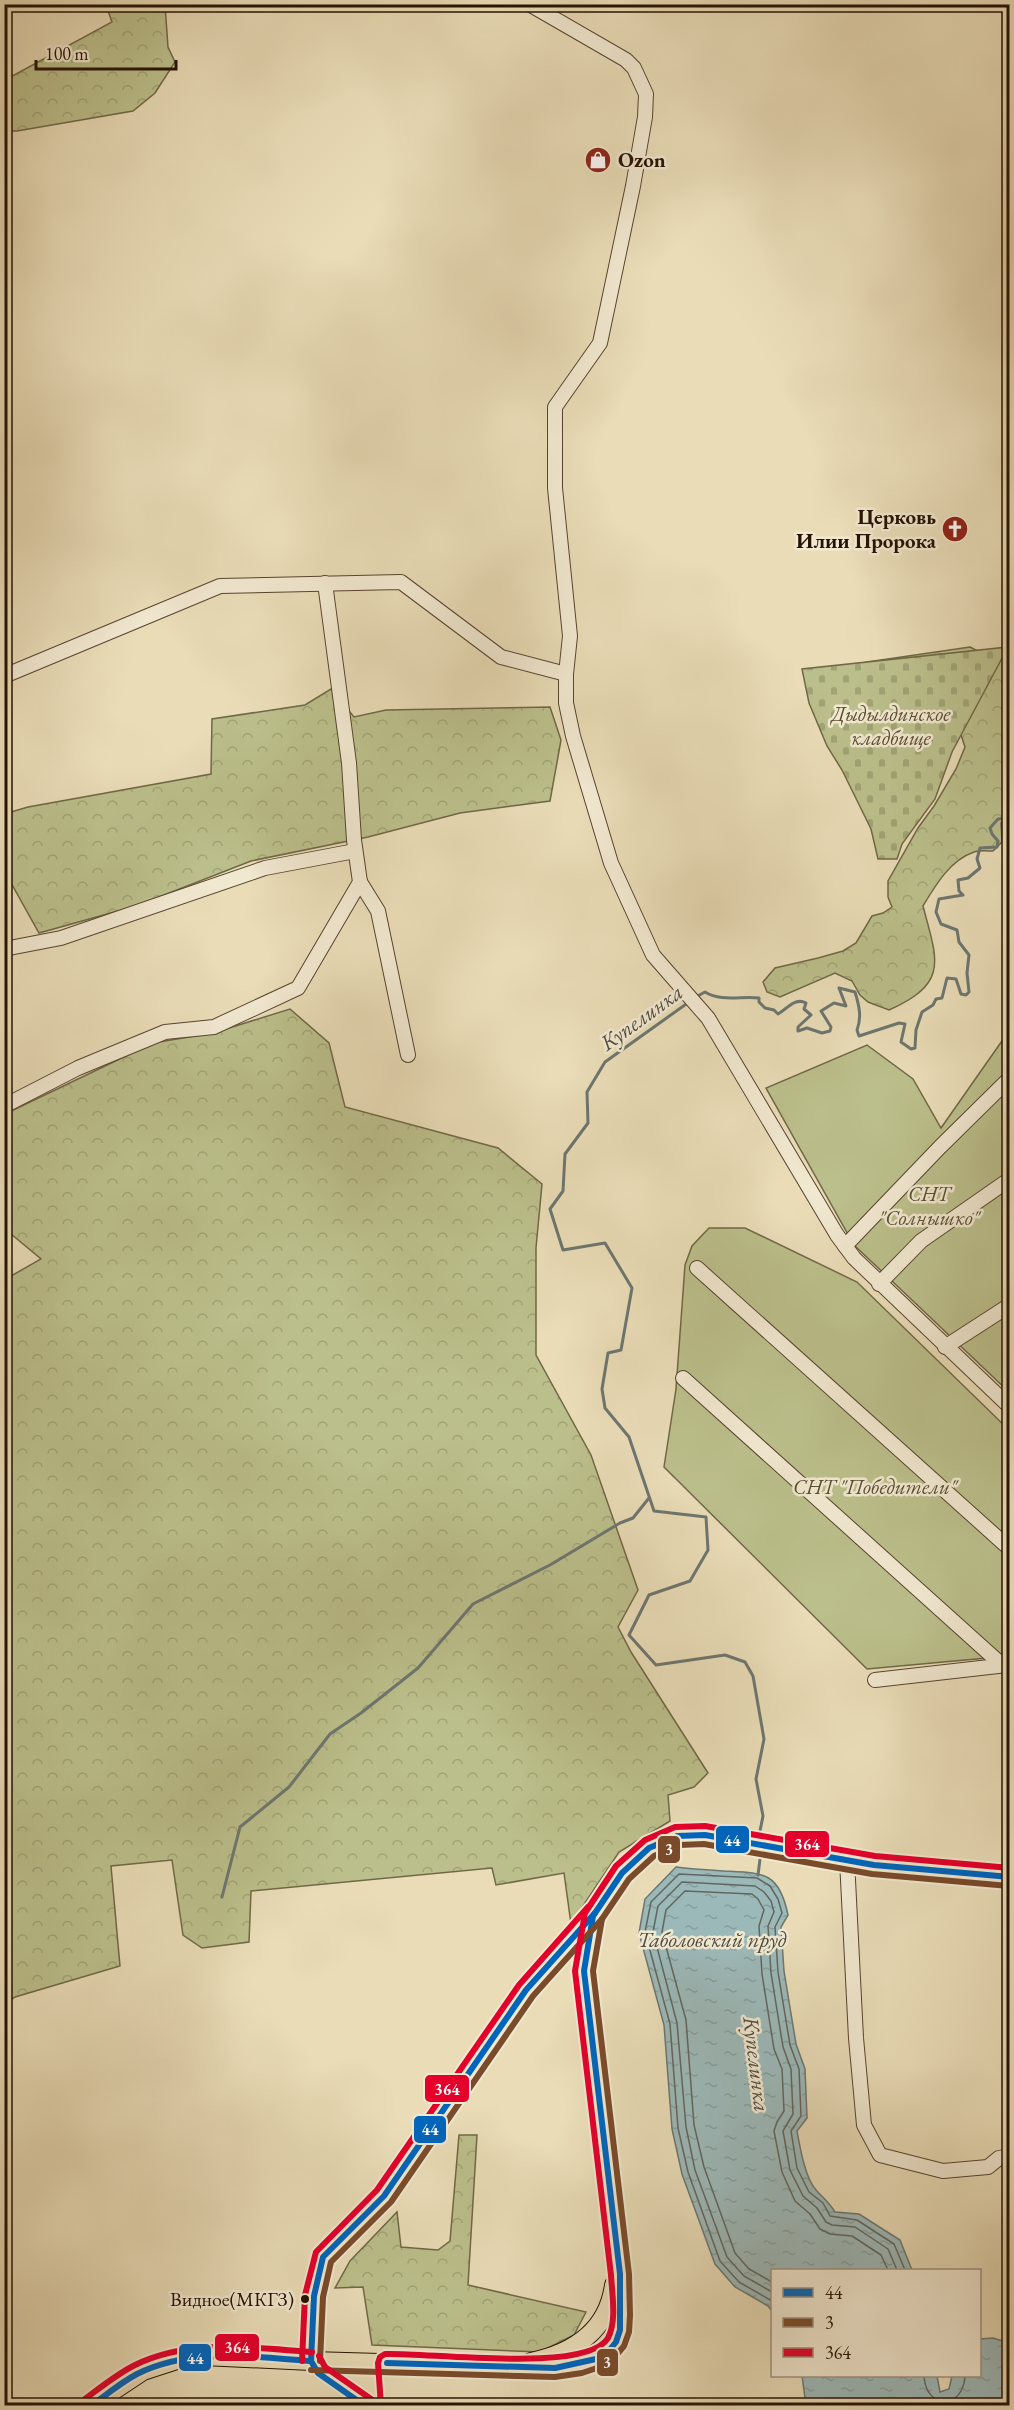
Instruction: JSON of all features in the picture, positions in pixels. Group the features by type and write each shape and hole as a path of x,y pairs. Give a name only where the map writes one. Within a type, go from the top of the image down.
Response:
{"main road":[{"path":"90,2406 143,2371 183,2358 203,2356 564,2367 581,2365 603,2357 612,2350 620,2337 621,2323 616,2236 585,1971 593,1916 622,1873 649,1848 677,1836 705,1835 874,1865 1010,1878"},
{"path":"506,2366 543,2359 579,2345 604,2318 614,2287 616,2236"},
{"path":"587,2338 603,2357"}],"street":[{"path":"529,4 626,60 634,68 646,94 645,117 633,186 600,344 555,407 555,488 570,636 566,703 573,736 611,863 653,955 700,1007 845,1246 862,1269 1010,1407"},
{"path":"4,676 220,586 401,582 501,657 566,674"},
{"path":"325,583 349,763 355,851 360,882 378,911 408,1055"},
{"path":"4,949 61,938 265,868 355,851"},
{"path":"4,1106 78,1068 154,1036 165,1032 214,1027 298,988 360,882"},
{"path":"845,1246 1010,1078"},
{"path":"879,1284 921,1240 1010,1179"},
{"path":"697,1268 1010,1549"},
{"path":"945,1347 1010,1305"},
{"path":"683,1378 1006,1665"},
{"path":"875,1680 1006,1665"},
{"path":"847,1860 856,2038 864,2125 880,2155 944,2170 988,2167 999,2158 1010,2156"},
{"path":"311,2361 314,2296 323,2257 384,2196 526,1990 593,1916"}],"green space":[{"path":"106,5 165,5 168,47 175,62 155,93 133,111 17,131 5,131 5,80 112,22"},
{"path":"970,647 995,660 1009,659 1010,811 1001,823 1002,842 993,851 974,852 950,867 923,906 934,956 934,968 930,979 922,990 909,1000 889,1010 868,1002 860,995 852,981 835,973 780,997 767,992 763,982 775,968 843,951 856,943 872,916 892,907 888,897 888,881 918,828 956,769 965,747 961,735 867,662"},
{"name":"Дыдылдинское кладбище","path":"1008,647 952,752 935,799 902,844 897,859 878,859 871,829 842,770 827,746 809,703 802,669"},
{"path":"331,689 354,717 386,710 550,707 561,740 550,801 460,813 368,837 251,861 136,906 39,933 5,872 4,814 28,807 211,774 212,719 305,705"},
{"path":"290,1009 329,1043 345,1107 498,1148 542,1184 536,1248 536,1355 591,1455 638,1590 618,1627 631,1652 708,1773 694,1787 668,1795 670,1821 619,1852 571,1924 564,1873 496,1885 492,1868 251,1891 249,1942 202,1948 183,1935 172,1860 111,1866 120,1966 15,1997 5,2004 4,1280 41,1259 5,1229 5,1114 153,1043 213,1033"},
{"name":"СНТ \"Солнышко\"","path":"1009,1031 1009,1392 854,1245 766,1088 867,1045 913,1079 941,1128"},
{"name":"СНТ \"Победители\"","path":"709,1228 745,1228 857,1282 1009,1430 1009,1656 867,1669 664,1467 676,1389 685,1265 692,1246"},
{"path":"459,2135 477,2135 468,2285 586,2312 574,2335 540,2352 372,2345 363,2287 335,2288 350,2261 397,2212 401,2247 438,2250 450,2241"}],"water":[{"name":"Таболовский пруд","path":"676,1867 759,1874 774,1882 780,1890 788,1915 781,1927 784,1971 796,2044 805,2069 807,2118 797,2131 806,2170 812,2185 835,2212 859,2214 900,2240 912,2269 771,2269 771,2310 735,2287 715,2264 682,2174 672,2129 664,2025 639,1933 645,1899"},
{"path":"993,2338 1009,2343 1009,2405 948,2406 939,2403 938,2406 806,2405 802,2377 937,2377 940,2392 949,2389 952,2377 981,2377 981,2339"}],"waterway":[{"name":"Купелинка","path":"694,998 705,992 724,998 759,998 759,1002 765,1008 774,1010 778,1014 798,1001 806,1003 804,1009 811,1015 798,1027 798,1031 807,1028 822,1033 830,1031 831,1027 821,1011 834,1003 846,1006 839,988 855,992 859,1011 857,1030 859,1036 899,1023 905,1024 901,1042 911,1049 915,1048 916,1030 922,1012 933,1005 936,999 942,998 947,978 956,979 961,994 966,995 969,992 967,973 969,955 959,942 957,930 941,924 936,912 939,899 963,895 959,891 958,880 968,878 980,868 977,859 980,848 997,847 998,841 990,828 998,819 1007,818 1010,821"},
{"name":"Купелинка","path":"689,1002 605,1062 587,1092 588,1123 565,1154 563,1191 550,1209 563,1250 605,1243 632,1288 621,1350 608,1353 602,1389 605,1408 629,1437 654,1511 706,1517 708,1550 690,1581 649,1595 629,1635 656,1665 725,1655 745,1662 753,1676 764,1739 756,1779 763,1816 760,1831"},
{"path":"222,1897 240,1827 289,1787 330,1734 361,1713 418,1668 473,1604 550,1565 620,1523 633,1518 649,1498"},
{"name":"Купелинка","path":"758,1875 760,1859"}],"transit line":[{"name":"364","path":"381,2406 378,2363 380,2357 385,2354 504,2359 539,2358 570,2355 594,2349 608,2338 613,2316 611,2275 575,1971 585,1913 616,1866 645,1840 675,1827 705,1826 875,1856 1010,1868"},
{"name":"44","path":"387,2363 555,2368 596,2359 608,2352 616,2342 620,2330 620,2274 584,1971 593,1916 622,1873 649,1848 677,1836 705,1835 874,1865 1010,1877"},
{"name":"3","path":"311,2370 555,2377 582,2373 600,2367 613,2359 624,2346 629,2332 629,2274 593,1971 602,1919 629,1879 654,1856 679,1845 704,1844 872,1874 1009,1886"},
{"name":"364","path":"302,2361 305,2295 316,2252 377,2190 519,1985 588,1907"},
{"name":"44","path":"311,2361 314,2296 323,2257 384,2196 526,1990 595,1913"},
{"name":"3","path":"320,2361 323,2297 331,2262 391,2202 533,1996 602,1919"},
{"name":"364","path":"85,2399 135,2365 178,2351 245,2347 312,2352"},
{"name":"44","path":"91,2406 137,2374 179,2360 245,2356 311,2361"},
{"name":"364","path":"319,2356 325,2367 371,2399"},
{"name":"44","path":"311,2361 318,2373 365,2406"}],"place":[{"name":"Ozon","path":"598,160"},
{"name":"Церковь Илии Пророка","path":"955,529"},
{"name":"Видное(МКГЗ)","path":"305,2299"}]}
